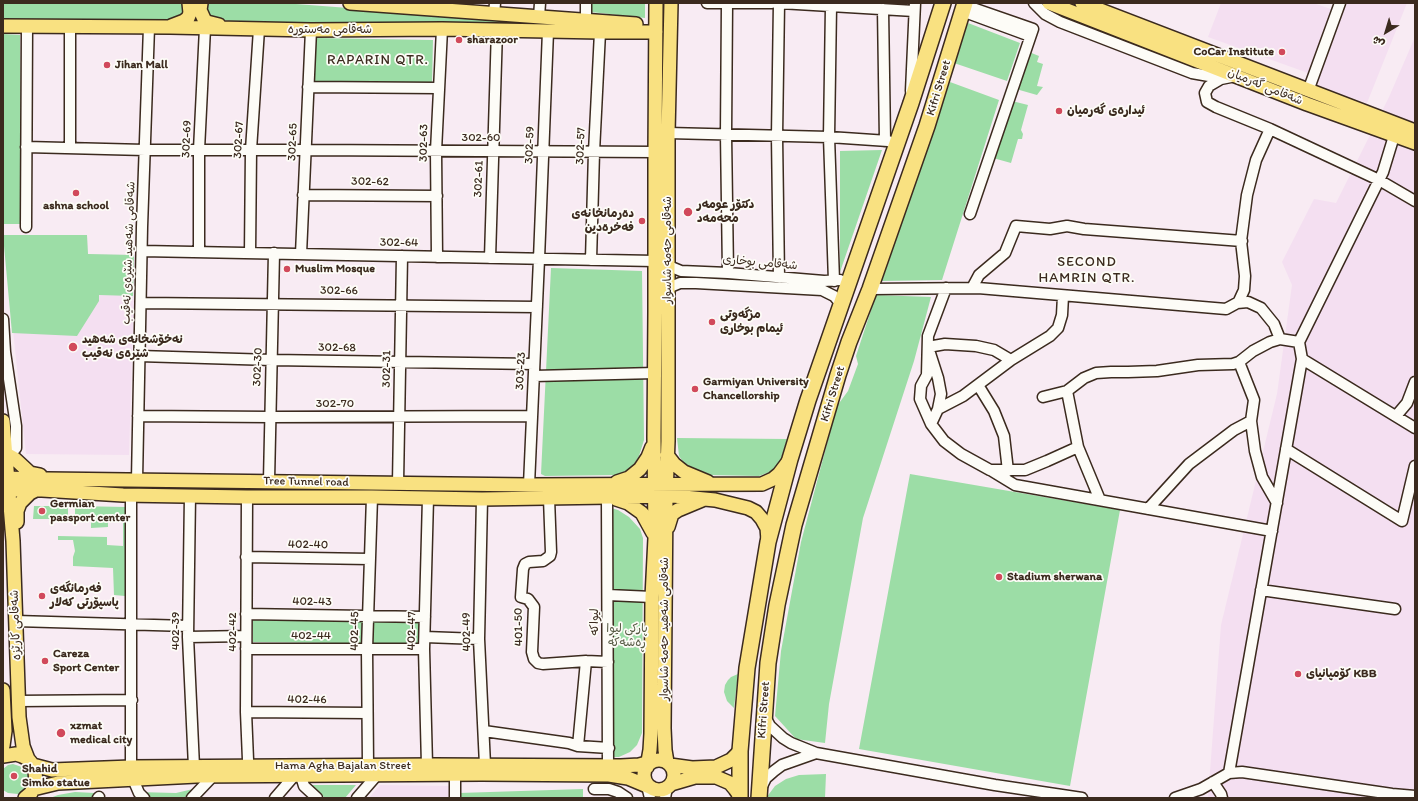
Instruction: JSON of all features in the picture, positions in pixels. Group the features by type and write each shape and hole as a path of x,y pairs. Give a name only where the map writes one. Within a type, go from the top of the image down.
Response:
{"highway":[{"name":"Kifri Street","path":"740,797 740,751 749,652 768,542 790,459 850,278 891,142 911,103 943,3"},
{"name":"Kifri Street","path":"759,794 763,715 771,636 792,532 837,378 927,126 964,6"},
{"path":"818,372 837,378"}],"main road":[{"path":"170,27 188,18 190,13 189,3"},
{"path":"201,3 200,10 207,22 231,29"},
{"name":"شەقامی مەستورە","path":"359,3 495,8 539,17 586,20 626,28"},
{"name":"شەقامی حەمە شاسوار","path":"656,3 655,152 660,254 669,266 667,455 660,490"},
{"name":"شەقامی حەمە شاسوار","path":"660,490 654,437 654,372 668,133 671,3"},
{"name":"شەقامی گەرمیان","path":"1049,3 1227,75 1282,88 1308,91 1415,131"},
{"name":"شەقامی گەرمیان","path":"1082,3 1394,136 1415,143"},
{"name":"شەقامی مەستورە","path":"3,26 311,30 497,29 600,32 626,28 656,28"},
{"name":"شەقامی کارێزە","path":"3,421 6,454 6,484 13,541 18,701 22,740 36,777 29,795"},
{"path":"608,490 640,469 648,457 654,437"},
{"path":"6,454 15,459 30,473 53,476 57,479"},
{"path":"667,455 674,464 684,472 714,484"},
{"path":"608,490 660,490 714,484 768,483 779,474 790,459"},
{"name":"Tree Tunnel road","path":"6,484 57,479 269,481 529,485 608,490"},
{"name":"Tree Tunnel road","path":"6,484 36,490 131,495 520,500 549,498 608,490"},
{"path":"13,541 16,531 18,507 24,498 36,490"},
{"path":"608,490 642,513 650,525 661,536 672,514 705,499"},
{"path":"660,490 725,502 752,510 759,516 767,528 768,542"},
{"name":"شەقامی شەهید حەمە شاسوار","path":"657,763 665,750 660,490"},
{"name":"شەقامی شەهید حەمە شاسوار","path":"657,763 650,750 652,597 661,536"},
{"path":"3,690 5,730 3,746"},
{"path":"627,766 641,751 651,734"},
{"name":"Hama Agha Bajalan Street","path":"3,756 16,754 30,762 52,770 213,776 297,776 455,774 608,765 627,766 657,763 692,768 716,767 731,760 740,751"},
{"path":"668,790 674,774 657,763 644,774 649,789 668,790 695,777 716,777 730,783 740,797"},
{"name":"Hama Agha Bajalan Street","path":"158,773 194,767 485,765 520,770 594,774 628,778 649,789"},
{"name":"Hama Agha Bajalan Street","path":"29,795 58,782 132,773"}],"street":[{"path":"539,17 540,3"},
{"path":"586,3 586,20"},
{"path":"707,3 772,3"},
{"path":"779,278 777,136 780,3 883,9 915,7 911,103"},
{"path":"1034,3 1045,14 1060,22 1198,75 1227,75"},
{"path":"1308,91 1340,3"},
{"path":"726,4 728,273"},
{"path":"830,6 827,284 841,304"},
{"path":"964,6 1032,33 970,214"},
{"path":"668,133 829,137 891,142 883,9"},
{"path":"26,227 27,26"},
{"path":"70,26 70,148"},
{"name":"شەقامی شەهید شێرەی نەقیب","path":"137,480 148,27"},
{"name":"302-69","path":"198,252 199,150 205,28"},
{"name":"302-67","path":"250,253 251,150 259,29"},
{"name":"302-63","path":"437,257 436,151 442,29"},
{"name":"302-61","path":"490,258 497,29"},
{"name":"302-65","path":"301,254 311,30"},
{"name":"302-59","path":"540,259 548,31"},
{"name":"302-57","path":"591,260 594,152 600,32"},
{"path":"1209,86 1227,75"},
{"path":"1227,75 1209,86 1205,93 1207,102 1211,105 1270,129 1379,180 1415,201"},
{"path":"308,87 438,88"},
{"path":"1238,303 1244,290 1245,276 1242,240 1247,195 1256,160 1270,129"},
{"path":"1229,773 1302,359 1299,342 1379,180 1394,136"},
{"name":"302-60","path":"26,147 145,150 655,152"},
{"name":"302-62","path":"303,195 437,196"},
{"path":"972,288 979,275 1005,253 1016,226 1050,229 1067,226 1084,230 1242,240"},
{"name":"302-64","path":"142,250 591,260 660,254"},
{"name":"302-30","path":"269,481 274,253"},
{"name":"302-31","path":"398,483 402,256"},
{"name":"303-23","path":"529,485 540,259"},
{"name":"شەقامی بوخاری","path":"669,266 681,271 728,273 827,284"},
{"path":"696,283 697,272"},
{"name":"شەقامی بوخاری","path":"668,288 680,283 827,284 850,278"},
{"path":"946,288 928,336 927,375 921,386 920,399 931,424 944,441 961,454 1015,485 1272,531"},
{"path":"870,289 972,288 1226,309 1238,303 1248,302 1260,308 1274,324 1280,339"},
{"path":"938,409 963,396 1011,360 1050,336 1058,328 1062,315 1063,296"},
{"name":"302-66","path":"141,303 273,303 537,307"},
{"path":"3,319 5,352 14,408 16,439 14,451 6,454"},
{"path":"1043,397 1067,390 1084,378 1096,373 1157,371 1198,365 1233,364 1239,362 1253,351 1270,342 1280,339 1299,342"},
{"path":"928,347 945,344 976,346 994,350 1011,360"},
{"path":"928,347 938,378 941,394 938,409 931,424"},
{"name":"302-68","path":"139,356 272,360 534,364"},
{"path":"1302,359 1415,428"},
{"path":"1239,362 1254,400 1251,421 1255,451 1262,477 1277,503"},
{"path":"534,376 654,372"},
{"path":"1396,416 1406,403 1415,382"},
{"path":"978,385 994,411 1004,436 1008,471"},
{"path":"1067,390 1078,447 1100,500"},
{"name":"302-70","path":"138,416 532,416"},
{"path":"1148,509 1189,464 1234,430 1251,421"},
{"path":"990,470 1025,470 1078,447"},
{"path":"1286,449 1402,521 1415,466"},
{"name":"لیواکە","path":"608,490 606,504 608,595 608,765"},
{"path":"131,495 132,773 139,793 144,798"},
{"name":"402-39","path":"190,495 188,637 194,767"},
{"name":"402-42","path":"246,497 246,712 248,760 246,766"},
{"name":"402-45","path":"368,765 367,649 372,497"},
{"name":"402-47","path":"427,765 424,649 428,498"},
{"name":"401-50","path":"549,498 550,556 543,561 529,562 525,564 523,569 521,597 528,599 534,607 532,652 534,659 538,663 543,664 586,661 608,662"},
{"name":"402-49","path":"482,499 479,638 485,765"},
{"name":"402-40","path":"246,557 370,559"},
{"path":"1261,590 1396,609"},
{"path":"608,595 652,597"},
{"name":"402-43","path":"246,614 425,617"},
{"path":"16,621 188,626"},
{"path":"188,637 246,636"},
{"path":"425,637 479,638"},
{"name":"402-44","path":"246,649 424,649"},
{"path":"578,746 586,661"},
{"path":"18,701 132,700"},
{"name":"402-46","path":"246,712 367,713"},
{"path":"763,715 770,726 783,738 791,743 816,753 995,785 1082,798"},
{"path":"484,731 569,743 578,746 609,748"},
{"path":"759,794 766,778 782,765 816,753"},
{"path":"1175,798 1194,791 1229,773 1250,773 1396,796 1415,796"},
{"path":"454,798 455,774"},
{"path":"594,774 594,793 608,789 618,792 627,798"},
{"path":"357,798 377,775"},
{"path":"192,798 213,776"},
{"path":"275,798 297,776 304,786 317,798"},
{"path":"1213,782 1222,798"}],"shaded area":[{"name":"CoCar Institute","path":"1221,3 1313,3 1331,9 1308,73 1208,37"},
{"path":"1345,3 1407,3 1367,103 1315,85"},
{"path":"1415,37 1415,798 1208,798 1221,625 1277,394 1292,285 1282,262 1314,199 1336,203 1389,97"},
{"name":"نەخۆشخانەی شەهید شێرەی نەقیب","path":"3,235 87,235 88,254 135,255 129,455 26,454"},
{"path":"380,785 449,786 449,798 369,798"}],"green space":[{"path":"3,3 186,3 184,16 172,19 112,21 3,20"},
{"path":"208,3 296,4 507,20 598,25 248,23 211,19 205,7"},
{"path":"592,3 645,3 645,18 591,12"},
{"path":"968,23 1020,43 1007,81 954,63"},
{"path":"3,34 20,35 22,224 3,224"},
{"path":"315,38 433,40 432,85 314,83"},
{"path":"1029,52 1039,56 1037,62 1043,64 1037,86 1043,87 1037,95 1016,89"},
{"path":"950,82 999,100 942,280 882,281"},
{"path":"1012,101 1028,105 1021,130 1023,134 1022,139 1018,139 1011,163 993,158"},
{"path":"882,150 840,272 840,151"},
{"path":"3,235 87,235 88,254 134,255 133,296 99,295 99,301 77,336 12,333"},
{"path":"551,268 642,271 644,440 639,456 634,464 628,470 617,475 545,476 541,474"},
{"path":"876,295 931,297 914,361 863,518 829,704 825,743 796,739 775,716 781,651 801,542 837,406 848,391 858,364 856,356"},
{"path":"677,438 787,439 781,459 777,466 770,472 759,476 707,475 700,472 684,463 679,456"},
{"name":"Stadium sherwana","path":"910,474 1120,510 1070,786 859,749"},
{"path":"34,506 68,506 68,517 54,517 54,521 51,521 50,519 33,519"},
{"path":"75,506 126,507 125,596 114,595 113,568 73,566 75,551 73,540 58,540 58,536 107,537 107,545 123,546 123,519 108,519 108,527 91,528 91,519 79,519 79,517 75,517"},
{"name":"پارکی لیوا ڕەشەکە","path":"611,508 618,510 629,517 640,529 643,538 642,733 637,745 630,752 619,757 613,757"},
{"path":"253,620 419,621 419,644 253,642"},
{"path":"738,674 734,708 727,701 724,692 725,685 728,680"},
{"path":"13,764 26,770 29,779 26,789 18,794 8,793 3,790 3,769 8,765"},
{"path":"826,774 825,798 766,798 775,786 786,779 799,775"},
{"path":"311,785 356,785 345,798 325,798"},
{"path":"193,789 184,798 143,798 137,792 176,793"},
{"path":"583,789 583,798 459,798 459,793"},
{"path":"75,792 95,793 91,798 50,798 58,795"}],"place":[{"name":"sharazoor","path":"459,40"},
{"name":"CoCar Institute","path":"1282,52"},
{"name":"Jihan Mall","path":"107,65"},
{"name":"ئیدارەی گەرمیان","path":"1059,111"},
{"name":"ashna school","path":"76,193"},
{"name":"دکتۆر عومەر محەمەد","path":"688,212"},
{"name":"دەرمانخانەی فەخرەدین","path":"642,221"},
{"name":"Muslim Mosque","path":"287,269"},
{"name":"مزگەوتی ئیمام بوخاری","path":"712,322"},
{"name":"نەخۆشخانەی شەهید شێرەی نەقیب","path":"73,347"},
{"name":"Garmiyan University Chancellorship","path":"695,389"},
{"name":"Germian passport center","path":"42,511"},
{"name":"Stadium sherwana","path":"999,577"},
{"name":"فەرمانگەی پاسپۆرتی کەلار","path":"42,596"},
{"name":"Careza Sport Center","path":"45,661"},
{"name":"کۆمپانیای KBB","path":"1298,674"},
{"name":"xzmat medical city","path":"61,733"},
{"name":"Shahid Simko statue","path":"14,776"}],"district":[{"name":"RAPARIN QTR.","path":"378,60"},
{"name":"SECOND HAMRIN QTR.","path":"1087,270"}]}
